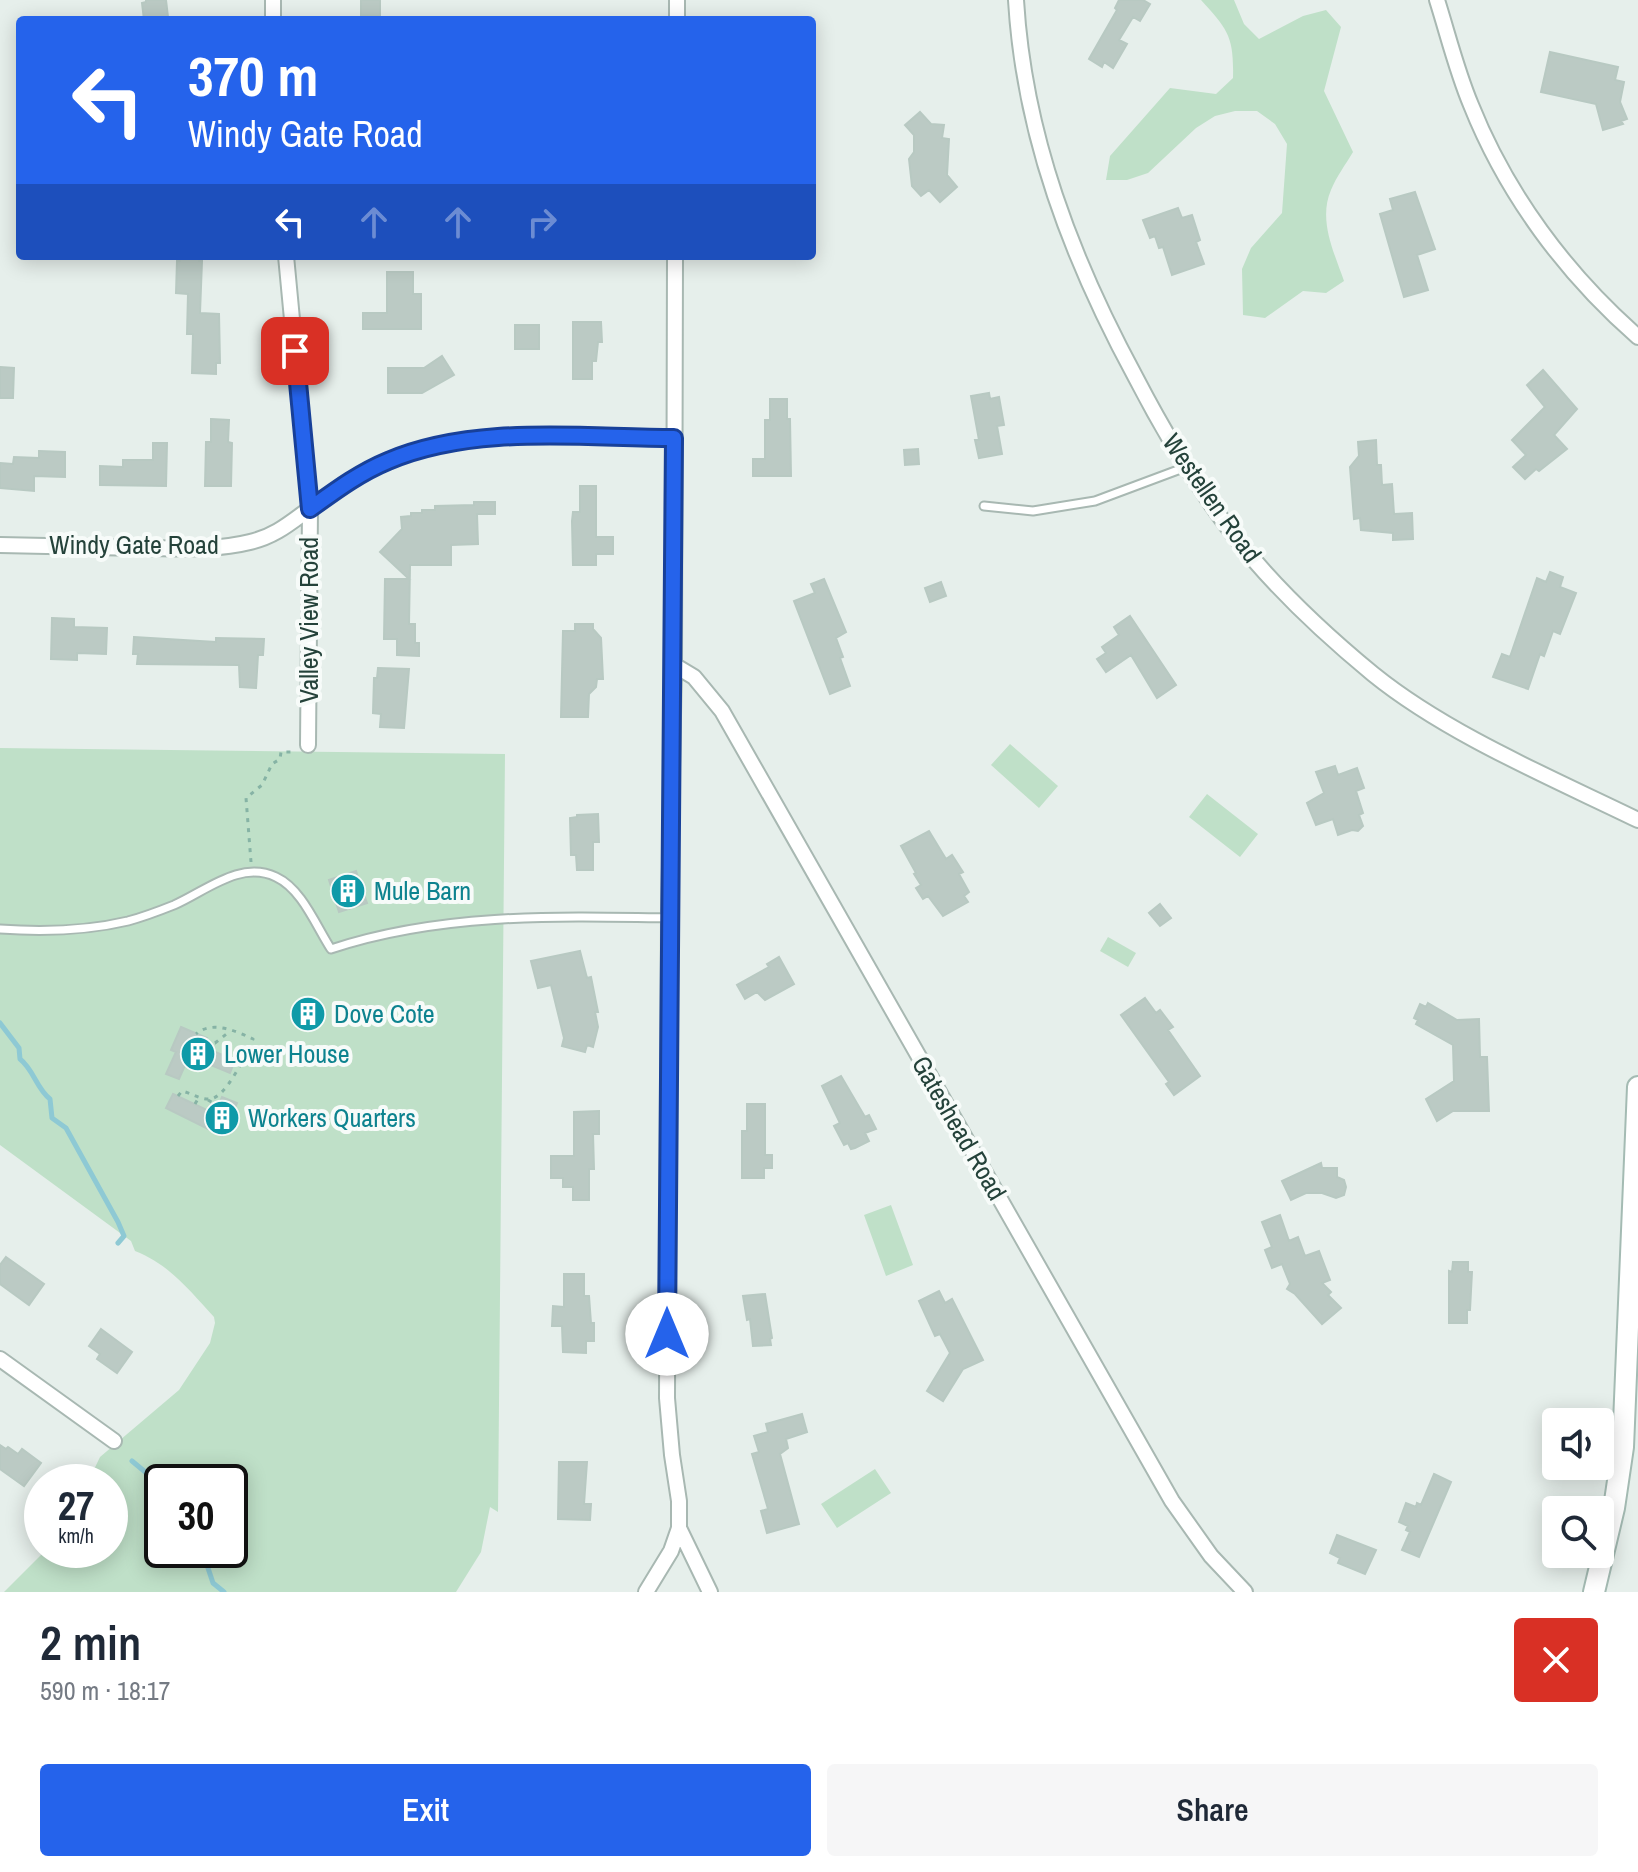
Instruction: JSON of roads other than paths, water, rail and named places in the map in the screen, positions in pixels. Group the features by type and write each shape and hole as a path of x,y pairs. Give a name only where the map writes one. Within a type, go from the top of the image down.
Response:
{"street":[{"name":"Westellen Road","path":"1016,0 1025,87 1042,156 1081,269 1118,345 1186,467 1232,533 1301,609 1375,675 1460,730 1638,820"},
{"path":"1437,0 1470,103 1506,177 1526,210 1563,259 1602,304 1638,337"},
{"name":"Valley View Road","path":"286,260 310,509 308,745"},
{"path":"646,1592 671,1551 679,1528 679,1501 667,1398 675,260"},
{"name":"Windy Gate Road","path":"0,545 219,547 274,535 356,476 426,448 465,439 508,437 674,438"},
{"name":"Gateshead Road","path":"674,665 694,677 722,711 1172,1501 1211,1556 1245,1592"},
{"path":"1594,1592 1614,1508 1623,1447 1638,1087"},
{"path":"0,1359 114,1441"},
{"path":"679,1528 710,1592"}],"lane":[{"path":"984,506 1033,511 1083,504 1186,467"},
{"path":"0,929 94,928 132,920 175,905 243,872 274,876 286,882 331,949 436,925 482,920 590,916 669,918"}],"waterway":[{"path":"0,1023 19,1048 20,1059 50,1099 52,1118 66,1128 118,1222 124,1236 118,1243"},
{"path":"132,1461 144,1471"},
{"path":"208,1568 213,1583 224,1592"}],"place":[{"name":"Mule Barn","path":"348,891"},
{"name":"Dove Cote","path":"308,1014"},
{"name":"Lower House","path":"198,1054"},
{"name":"Workers Quarters","path":"222,1118"}]}
